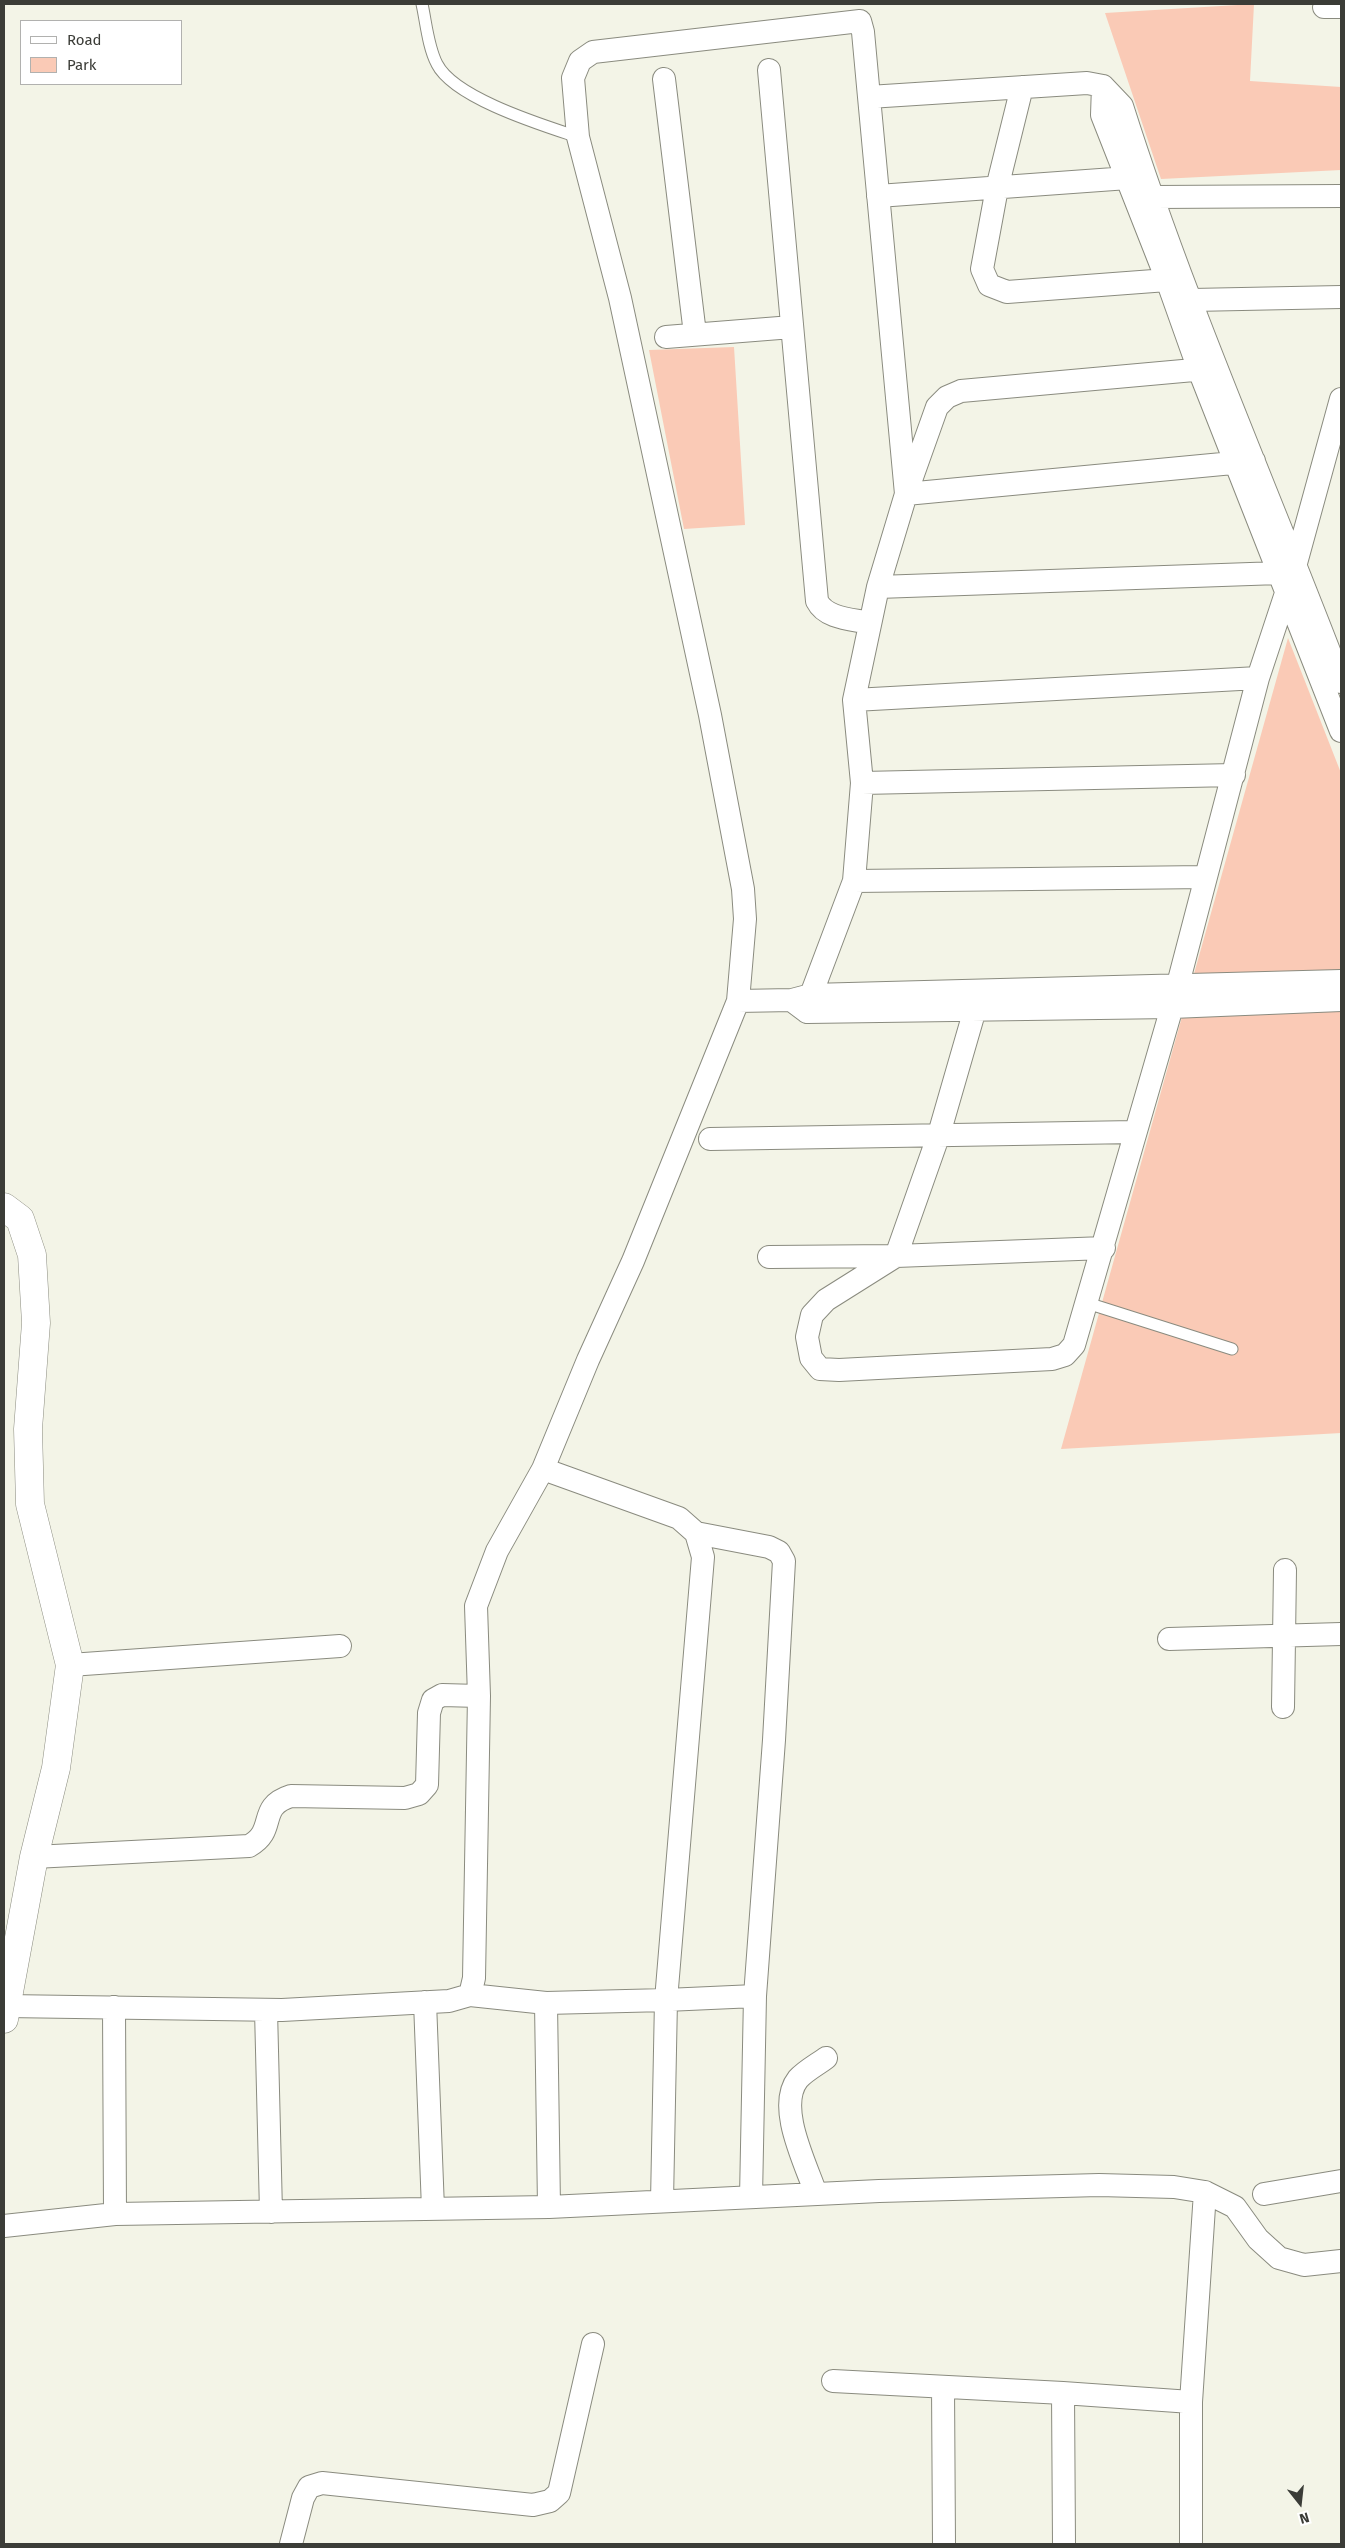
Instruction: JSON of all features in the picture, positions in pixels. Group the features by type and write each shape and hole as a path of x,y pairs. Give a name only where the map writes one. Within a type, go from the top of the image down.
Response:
{"street":[{"path":"470,1995 474,1978 479,1696 476,1606 497,1551 543,1469 588,1360 634,1261 738,1001 745,919 743,889 710,715 622,307 578,137 573,78 580,61 594,52 860,21 863,32 906,494"},
{"path":"769,70 817,601 820,609 831,614 870,623"},
{"path":"664,79 695,334"},
{"path":"868,97 1087,83 1103,86 1122,106 1192,300 1207,369"},
{"path":"1103,86 1102,115 1167,280 1246,462 1341,731"},
{"path":"1022,87 997,188 982,269 990,285 1007,292 1167,280"},
{"path":"878,196 1128,178"},
{"path":"1154,196 1341,196"},
{"path":"1192,300 1341,296"},
{"path":"666,337 792,327"},
{"path":"803,1002 854,882 862,783 854,700 878,587 906,494 936,407 954,394 962,391 1207,369"},
{"path":"978,1000 939,1134 896,1256 826,1300 812,1315 808,1337 811,1358 820,1369 839,1370 1052,1359 1065,1355 1074,1345 1104,1248 1174,997 1287,575 1341,399"},
{"path":"906,494 1246,462"},
{"path":"878,587 1287,575"},
{"path":"1287,575 1341,676"},
{"path":"854,700 1258,678"},
{"path":"862,783 1234,774"},
{"path":"854,882 1206,877"},
{"path":"1174,997 1341,981"},
{"path":"738,1001 803,1002 1174,997 1341,1000"},
{"path":"710,1139 1135,1132"},
{"path":"4,1207 20,1219 32,1255 36,1323 28,1429 30,1504 70,1666 56,1768 34,1857 5,2012 114,2007 266,2010 449,2001 470,1995 546,2003 755,1996"},
{"path":"769,1256 896,1256 1104,1248"},
{"path":"543,1469 679,1518 696,1532 769,1547 779,1552 784,1561 774,1740 755,1996 750,2197"},
{"path":"662,2201 666,2000 703,1557 696,1532"},
{"path":"1283,1707 1285,1570"},
{"path":"1169,1639 1341,1634"},
{"path":"70,1666 340,1646"},
{"path":"34,1857 249,1846 260,1840 266,1829 269,1813 279,1800 291,1796 405,1798 419,1794 427,1785 429,1713 433,1700 442,1695 479,1696"},
{"path":"425,2002 432,2209"},
{"path":"546,2003 549,2207"},
{"path":"114,2007 114,2214"},
{"path":"266,2010 271,2212"},
{"path":"816,2194 791,2120 789,2098 798,2079 826,2058"},
{"path":"1264,2194 1341,2181"},
{"path":"4,2226 114,2214 549,2207 816,2194 1099,2184 1174,2187 1205,2192 1235,2207 1258,2239 1279,2258 1304,2265 1341,2261"},
{"path":"1191,2544 1190,2402 1205,2192"},
{"path":"292,2544 303,2498 309,2487 322,2483 533,2505 550,2501 559,2493 593,2344"},
{"path":"833,2381 1063,2393 1190,2402"},
{"path":"943,2387 944,2544"},
{"path":"1063,2393 1064,2544"}],"lane":[{"path":"422,4 436,63 449,81 526,119 578,137"},
{"path":"1087,1303 1232,1349"}],"green space":[{"path":"1254,4 1250,81 1341,87 1341,170 1161,179 1105,13"},
{"path":"734,347 745,525 684,529 649,350"},
{"path":"1288,638 1341,773 1341,1433 1061,1449"}]}
